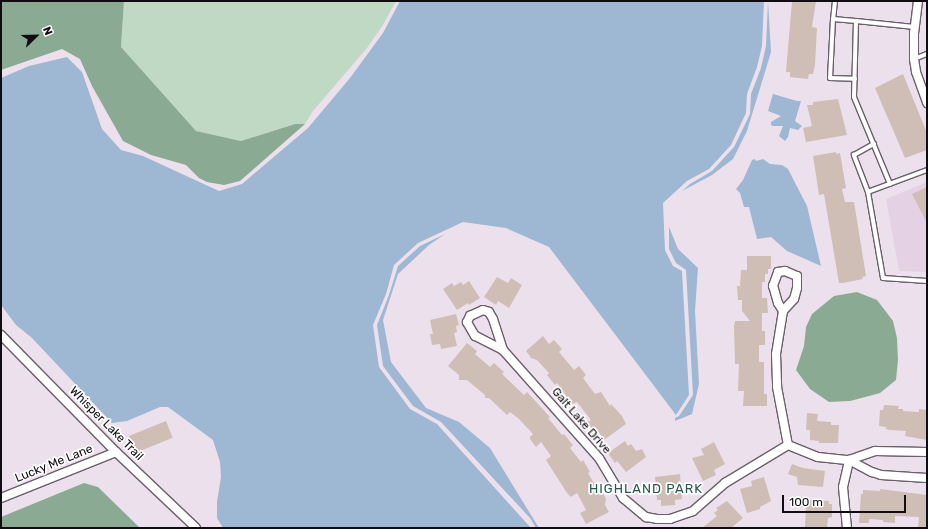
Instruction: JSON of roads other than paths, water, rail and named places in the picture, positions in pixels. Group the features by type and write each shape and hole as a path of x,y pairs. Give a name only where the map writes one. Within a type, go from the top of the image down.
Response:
{"street":[{"path":"918,1 915,27 914,59 916,72 927,103"},
{"path":"783,311 778,304 773,286 778,272 785,271 797,276 797,288 794,299 783,311 776,354 777,387 788,445 818,457 849,460 881,475 927,478"},
{"name":"Galt Lake Drive","path":"503,350 489,312 483,310 470,316 467,322 475,336 503,350 599,458 623,498 646,517 670,519 693,511 725,483 788,445"},
{"name":"Whisper Lake Trail","path":"1,335 116,452 196,528"},
{"path":"849,460 875,451 927,452"},
{"name":"Lucky Me Lane","path":"1,498 116,452"},
{"path":"846,528 843,487 849,460"}],"lane":[{"path":"835,1 830,78 854,80"},
{"path":"833,19 915,27"},
{"path":"856,21 854,97 890,184"},
{"path":"914,59 927,54"},
{"path":"874,144 854,155 868,192 883,278 927,281"},
{"path":"868,192 927,170"}],"water":[{"path":"400,1 764,1 762,46 757,67 747,94 746,113 731,145 709,169 687,181 663,203 665,250 673,266 682,271 689,395 676,415 549,247 506,228 463,222 418,243 394,265 386,294 373,325 379,367 410,409 437,424 531,528 223,528 217,518 217,502 221,477 220,462 213,440 168,407 160,407 127,421 112,423 32,338 16,325 1,305 1,78 29,66 67,57 82,72 102,129 121,150 143,156 219,191 242,184 308,128 350,78 383,33"},
{"path":"768,1 771,52 747,131 733,159 712,175 682,191 690,184 712,171 734,147 750,114 751,94 761,68 766,46"},
{"path":"773,94 801,101 795,121 802,126 798,130 790,128 788,137 785,141 779,136 783,126 772,126 771,124 771,122 781,116 768,111"},
{"path":"755,159 756,161 763,159 770,164 782,165 788,169 807,206 821,266 787,251 771,237 757,239 749,207 744,207 740,193 736,189 743,180 752,160"},
{"path":"669,227 678,249 698,268 695,311 699,384 692,414 675,421 675,418 679,416 693,395 686,270 676,263 669,249"},
{"path":"445,234 429,245 398,274 383,320 391,362 426,408 459,422 490,448 539,528 536,528 530,518 441,422 413,406 383,366 377,325 389,295 398,266 420,246"}],"district":[{"name":"HIGHLAND PARK","path":"646,489"}]}
